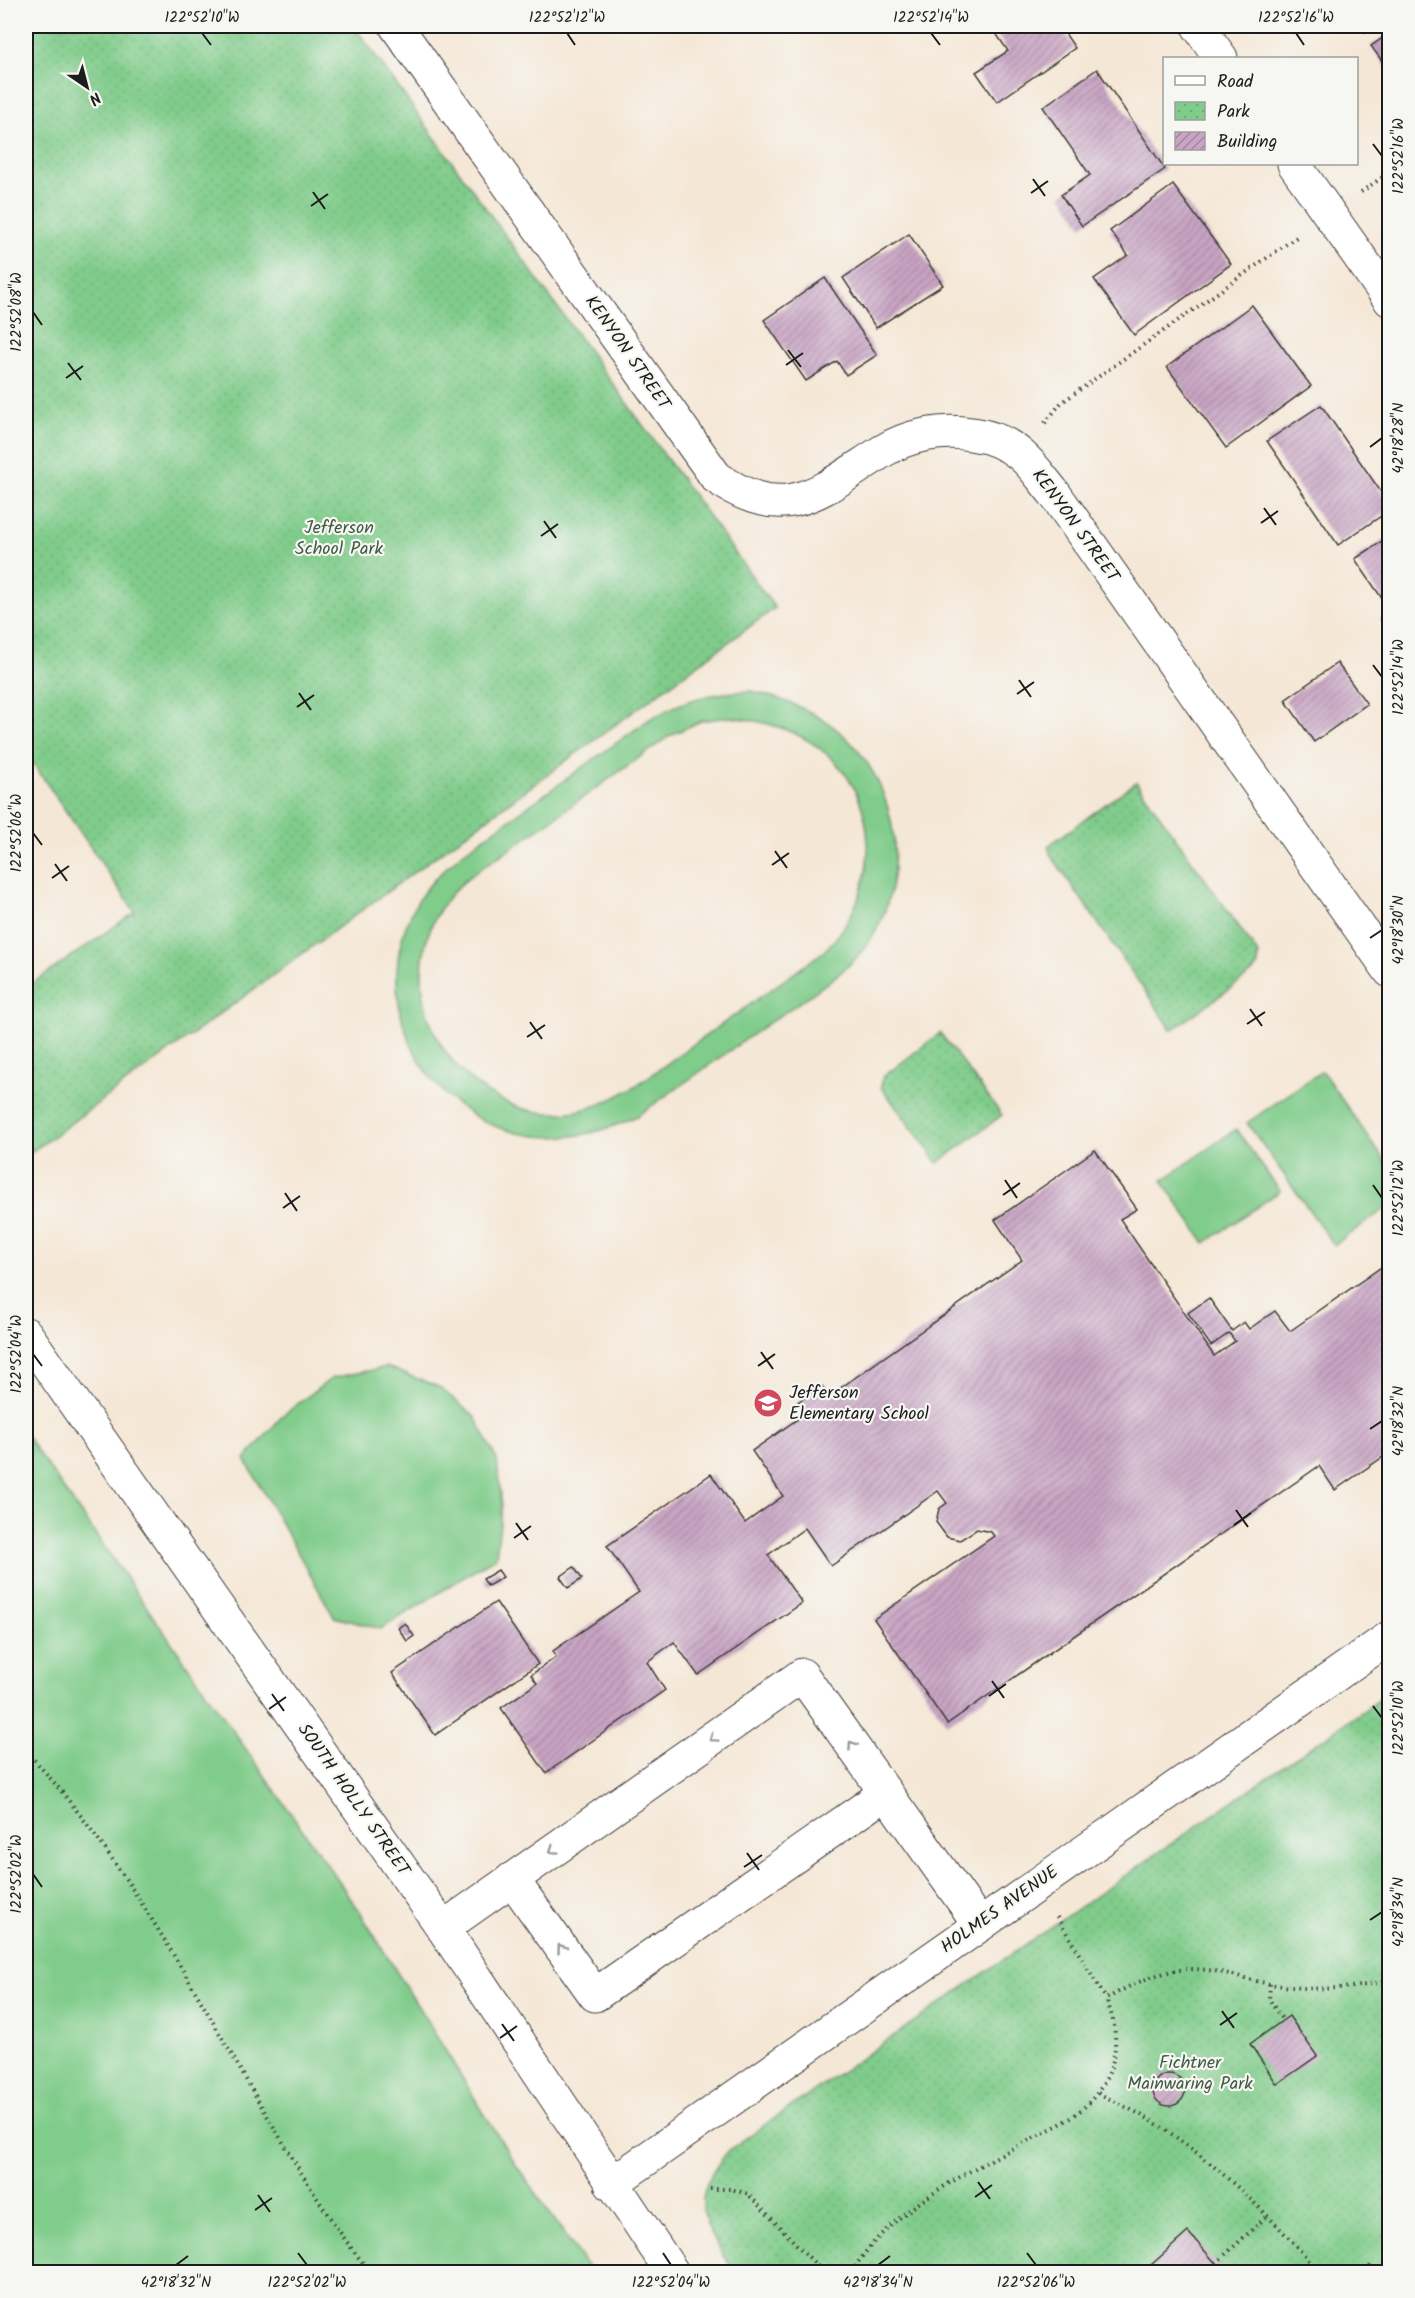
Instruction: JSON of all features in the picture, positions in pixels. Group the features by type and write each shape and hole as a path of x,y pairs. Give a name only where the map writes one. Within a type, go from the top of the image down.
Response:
{"street":[{"name":"KENYON STREET","path":"396,26 716,477 738,493 790,502 818,493 836,484 885,450 930,434 957,432 986,436 1021,455 1054,493 1389,971"},
{"path":"1198,26 1220,57"},
{"path":"1295,165 1389,300"},
{"name":"SOUTH HOLLY STREET","path":"26,1334 443,1928 611,2184 672,2272"},
{"name":"HOLMES AVENUE","path":"611,2184 1389,1637"},
{"path":"443,1928 802,1675 980,1925"},
{"path":"512,1879 595,1995 886,1793"}],"path":[{"path":"1021,455 1061,403 1389,172"},
{"path":"26,1751 56,1783 121,1872 306,2181 370,2272"},
{"path":"852,2272 876,2240 903,2213 934,2193 1071,2118 1089,2105 1098,2093 1114,2060 1117,2035 1106,1999 1062,1923 1035,1886"},
{"path":"1106,1999 1136,1983 1176,1970 1224,1972 1270,1984 1323,1989 1365,1986 1389,1980"},
{"path":"1270,1984 1269,1999 1283,2020"},
{"path":"1098,2093 1156,2124 1212,2167 1267,2216 1319,2272"},
{"path":"710,2188 731,2189 748,2194 823,2272"},
{"path":"1216,2263 1267,2216"},
{"path":"1367,2272 1373,2262"}],"green space":[{"name":"Jefferson School Park","path":"26,26 354,26 775,608 26,1156 26,988 135,912 26,753"},
{"path":"751,691 773,697 812,713 846,737 872,770 890,815 894,839 891,888 874,934 859,954 832,979 637,1116 610,1128 567,1137 522,1134 486,1122 456,1103 431,1078 412,1047 401,1013 397,977 401,941 419,899 441,872 460,855 650,719 687,701","holes":["729,717 782,728 818,747 848,777 860,802 867,828 868,855 863,882 854,908 841,932 823,952 653,1074 624,1093 593,1107 555,1113 534,1111 513,1105 476,1084 460,1070 447,1053 429,1020 425,1003 422,969 424,952 434,920 443,905 459,886 480,869 671,735 701,721"]},
{"path":"1136,782 1259,955 1258,965 1252,973 1172,1030 1050,854 1048,846"},
{"path":"940,1033 1002,1115 938,1163 881,1087 883,1077"},
{"path":"1322,1071 1389,1167 1389,1206 1334,1245 1247,1123"},
{"path":"1236,1129 1280,1191 1205,1243 1162,1181"},
{"path":"387,1367 439,1387 475,1417 497,1460 502,1506 496,1557 381,1629 334,1617 245,1459 283,1415 332,1378"},
{"path":"26,1435 356,1906 516,2165 591,2272 26,2272"},
{"name":"Fichtner Mainwaring Park","path":"1389,1693 1389,2272 735,2272 714,2239 703,2211 703,2197 707,2183 730,2149"}],"building":[{"path":"991,26 1060,26 1075,48 997,102 976,72 1008,51"},
{"path":"1360,26 1375,26 1365,32"},
{"path":"1390,33 1390,72 1371,46"},
{"path":"1097,69 1165,169 1082,226 1061,195 1090,175 1043,107"},
{"path":"1173,185 1231,264 1134,335 1094,279 1128,255 1110,231"},
{"path":"909,234 943,285 876,328 843,278"},
{"path":"825,278 877,355 846,375 837,361 806,381 764,320"},
{"path":"1252,305 1311,386 1226,448 1167,367"},
{"path":"1321,405 1390,505 1390,510 1338,545 1267,441"},
{"path":"1390,536 1390,610 1355,559"},
{"path":"1390,613 1390,634 1380,619"},
{"path":"1337,663 1367,704 1314,742 1285,700"},
{"path":"1095,1150 1137,1209 1120,1219 1214,1356 1235,1341 1229,1333 1211,1346 1188,1313 1209,1298 1232,1331 1244,1322 1249,1329 1275,1311 1290,1331 1390,1261 1390,1452 1335,1490 1319,1466 947,1724 874,1619 994,1536 991,1532 977,1529 960,1540 947,1537 936,1522 939,1509 947,1503 938,1491 831,1566 805,1528 768,1555 802,1603 698,1675 674,1642 647,1662 665,1690 546,1773 501,1708 537,1683 531,1675 556,1657 553,1651 639,1592 607,1546 711,1474 745,1523 783,1496 752,1451 806,1413 798,1402 822,1386 829,1396 1022,1260 995,1220"},
{"path":"574,1567 582,1579 568,1588 560,1577"},
{"path":"498,1570 503,1577 488,1586 483,1579"},
{"path":"496,1602 538,1664 435,1735 392,1673"},
{"path":"405,1623 414,1636 407,1641 398,1628"},
{"path":"1289,2016 1317,2056 1277,2084 1250,2044"},
{"path":"1169,2074 1181,2078 1185,2090 1181,2102 1169,2106 1157,2102 1153,2090 1157,2078"},
{"path":"1188,2232 1220,2268 1215,2272 1158,2272 1151,2265"}],"place":[{"name":"Jefferson Elementary School","path":"768,1403"}]}
